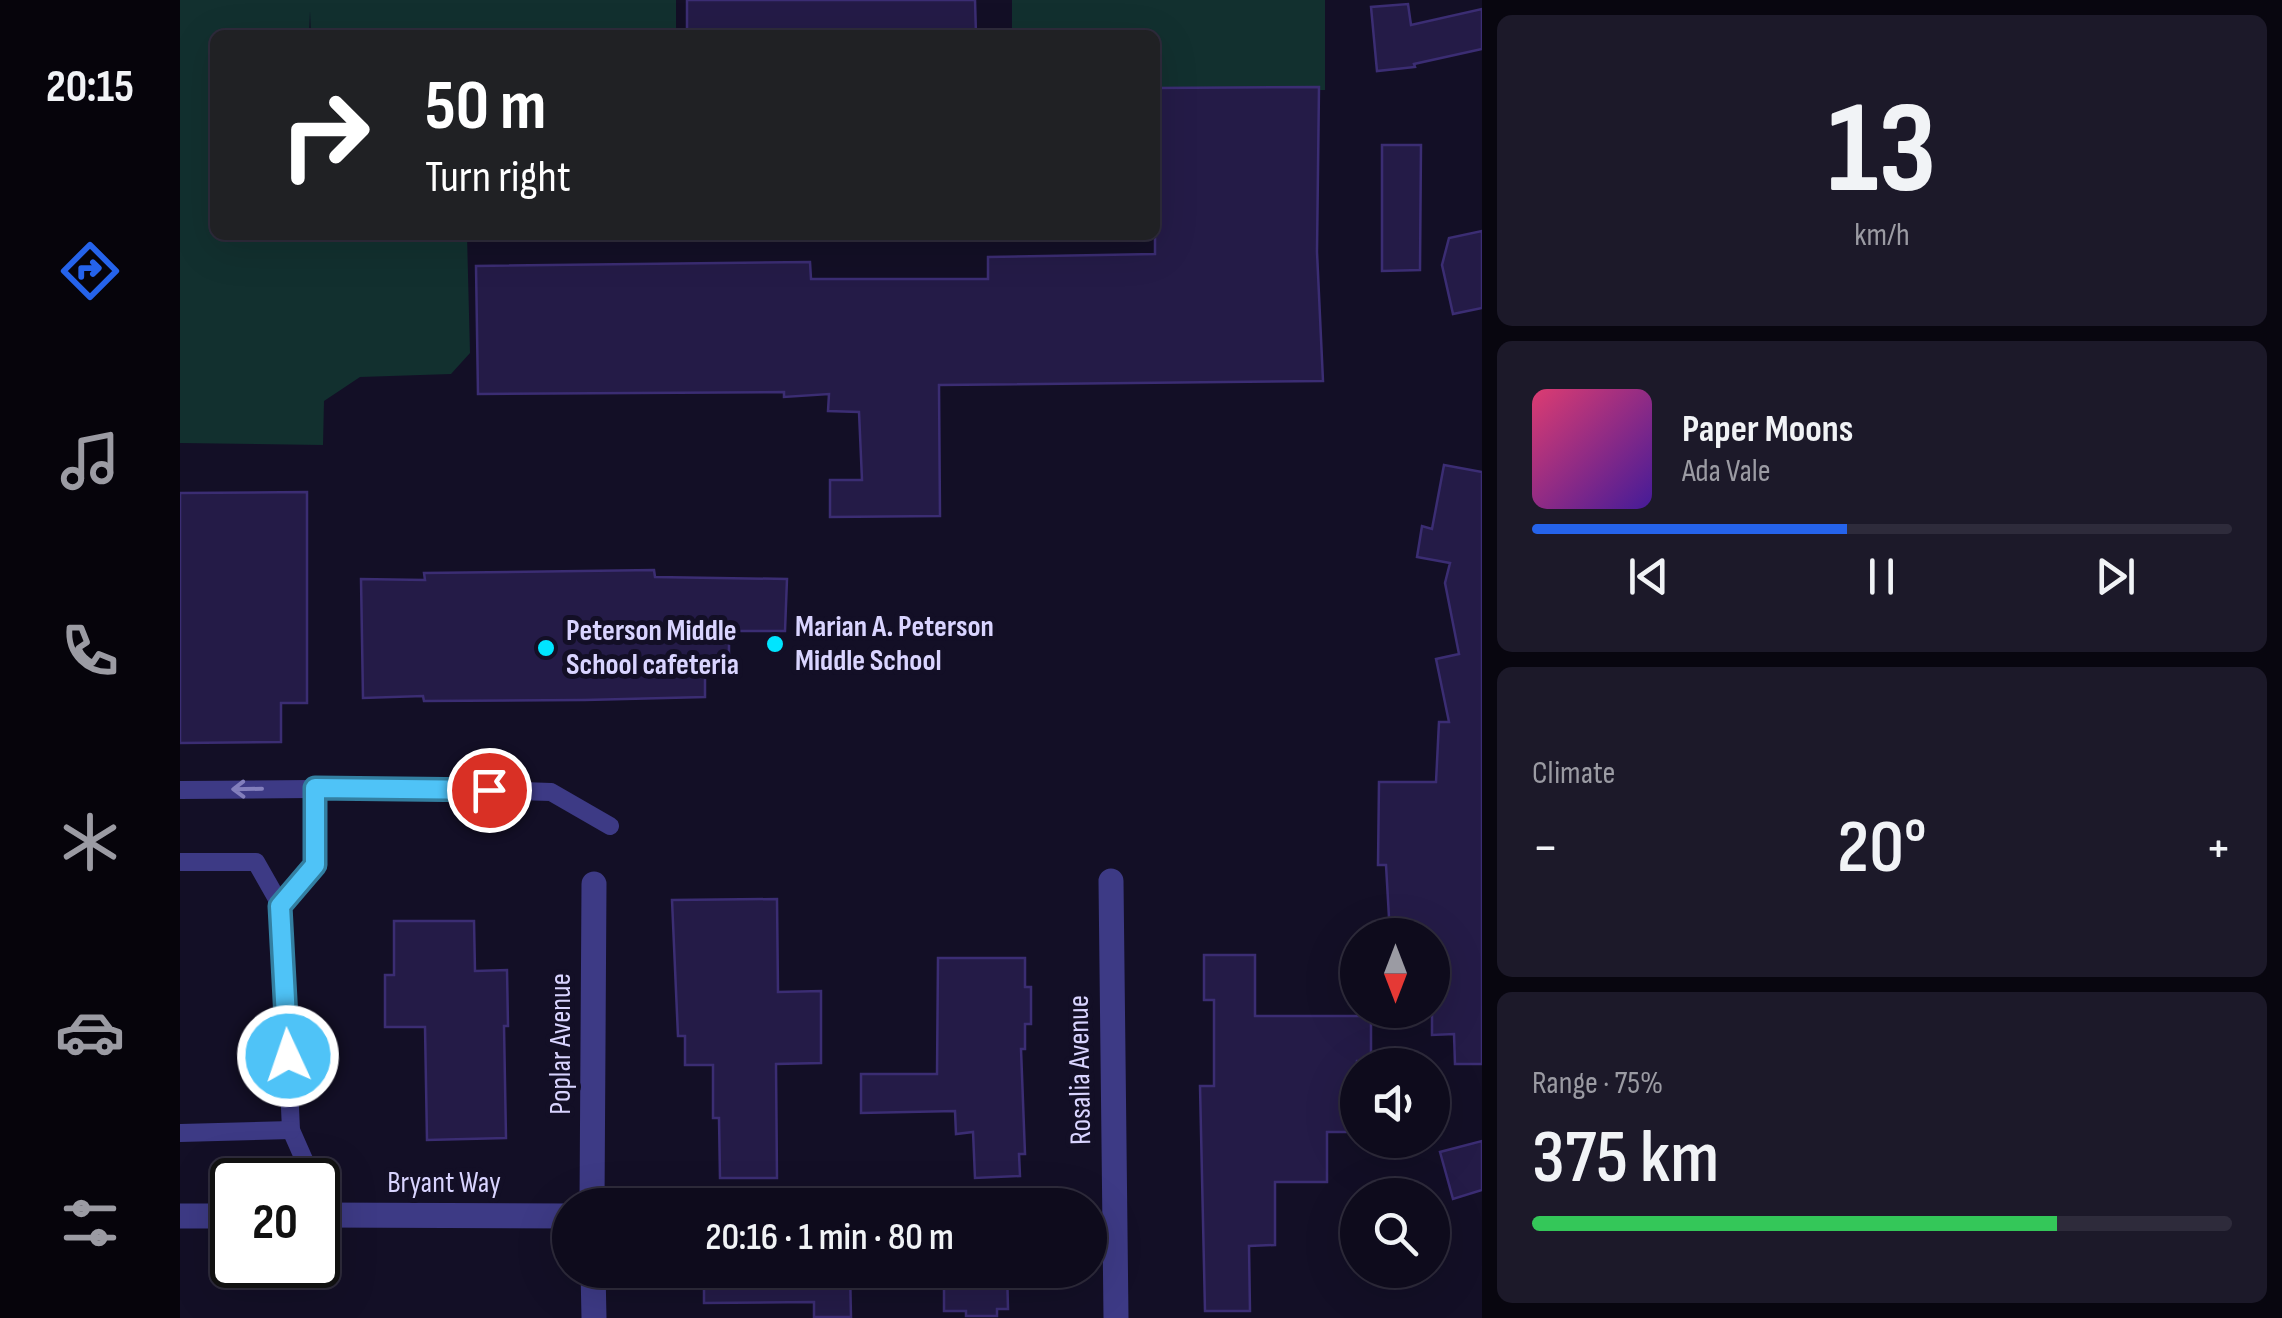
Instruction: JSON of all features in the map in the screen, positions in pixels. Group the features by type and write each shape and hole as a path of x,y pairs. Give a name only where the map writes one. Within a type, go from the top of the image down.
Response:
{"street":[{"name":"Rosalia Avenue","path":"1111,880 1116,1318"},
{"name":"Poplar Avenue","path":"592,1188 594,884"},
{"path":"180,1216 210,1216"},
{"name":"Bryant Way","path":"340,1216 552,1216"},
{"path":"593,1288 594,1318"}],"lane":[{"path":"280,906 315,865 315,788"},
{"path":"180,790 551,792 610,826"},
{"path":"180,862 256,862 280,906 291,1130 303,1158"},
{"path":"180,1133 291,1130"}],"green space":[{"path":"180,0 676,0 676,30 311,30 310,11 309,30 210,30 210,240 467,240 470,353 451,374 360,377 324,401 323,445 180,443"},
{"path":"1012,0 1325,0 1325,90 1160,91 1160,30 1012,30"}],"building":[{"path":"687,0 975,0 976,30 687,30"},
{"path":"1408,4 1411,25 1482,9 1482,49 1414,64 1415,67 1377,71 1371,7"},
{"path":"1319,87 1317,252 1323,381 939,385 940,516 830,517 830,480 862,480 859,412 828,411 829,394 784,397 784,392 478,394 476,266 810,262 811,279 988,279 988,257 1155,254 1155,240 1160,240 1160,88"},
{"path":"1382,145 1421,145 1420,270 1382,271"},
{"path":"1482,231 1482,308 1453,314 1442,265 1449,238"},
{"path":"1444,465 1482,472 1482,1064 1455,1064 1454,1034 1432,1035 1432,1028 1450,1028 1450,918 1389,918 1386,865 1378,865 1379,782 1436,782 1439,722 1449,722 1436,659 1459,654 1445,583 1450,563 1417,557 1422,526 1432,529"},
{"path":"307,492 307,703 281,703 281,742 180,743 180,493"},
{"name":"Peterson Middle School cafeteria","path":"654,570 655,577 787,579 785,631 729,631 729,665 705,665 705,697 424,701 423,696 363,698 361,579 425,580 424,573"},
{"path":"777,899 778,992 821,991 821,1063 776,1064 777,1178 720,1178 719,1118 713,1118 713,1065 685,1065 685,1036 678,1036 672,900"},
{"path":"394,921 474,921 475,971 507,970 506,1138 427,1140 425,1027 385,1027 385,975 394,975"},
{"path":"1204,955 1255,955 1255,1016 1340,1016 1340,1028 1371,1028 1371,1048 1340,1048 1340,1132 1327,1132 1327,1182 1275,1182 1275,1245 1249,1246 1250,1311 1205,1311 1200,1086 1214,1086 1214,1000 1204,1000"},
{"path":"938,958 1025,958 1025,987 1031,987 1031,1024 1025,1024 1025,1049 1021,1049 1025,1154 1019,1154 1020,1176 975,1178 973,1132 956,1134 955,1111 861,1113 861,1074 937,1074"},
{"path":"1482,1141 1482,1190 1453,1199 1442,1158 1450,1158 1450,1149"},
{"path":"704,1288 850,1288 851,1317 814,1317 814,1302 704,1303"},
{"path":"944,1288 1007,1288 1008,1309 997,1309 997,1316 944,1311"}],"place":[{"name":"Marian A. Peterson Middle School","path":"775,644"},
{"name":"Peterson Middle School cafeteria","path":"546,648"}],"route":[{"path":"288,1056 280,906 315,865 315,788 489,790"}]}
